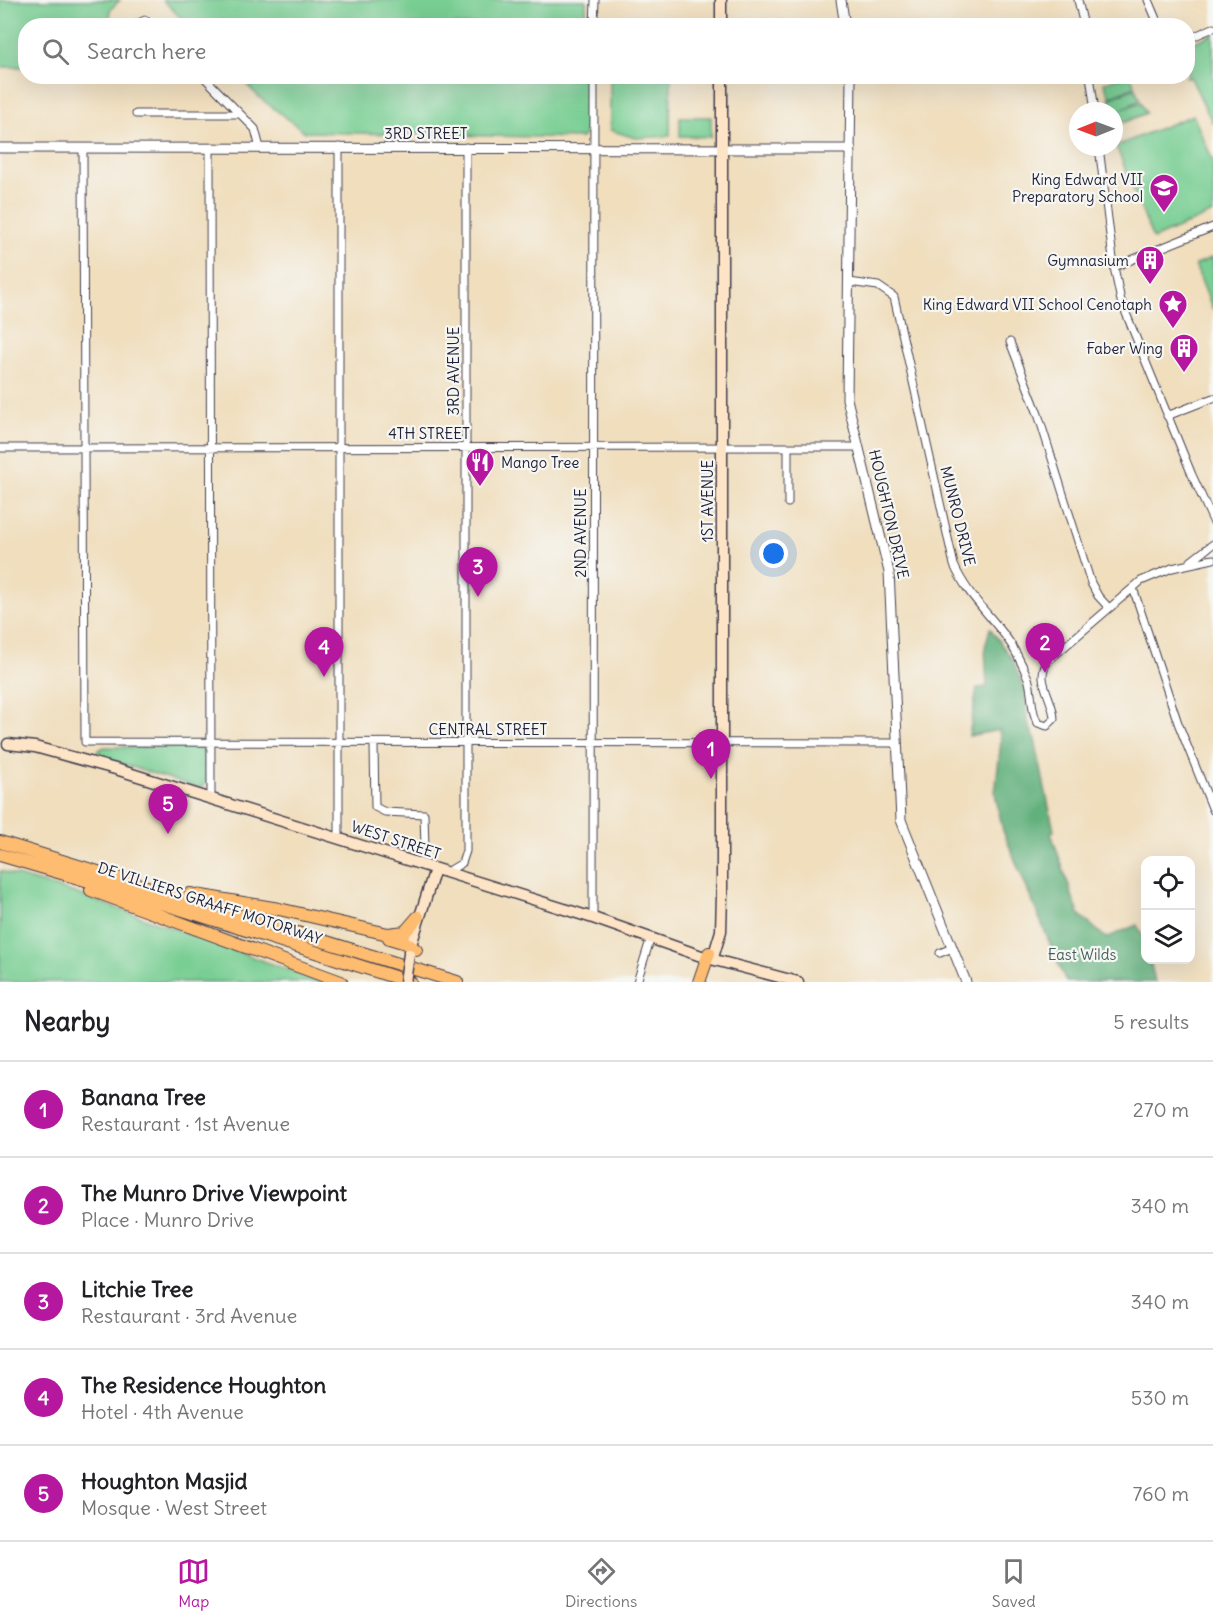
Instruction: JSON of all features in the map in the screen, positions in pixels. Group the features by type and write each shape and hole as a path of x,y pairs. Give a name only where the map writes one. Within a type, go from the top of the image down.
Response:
{"highway":[{"path":"0,842 457,982"},
{"name":"DE VILLIERS GRAAFF MOTORWAY","path":"0,855 411,982"},
{"path":"63,873 76,884 341,982"},
{"path":"168,893 203,896 274,909 388,934 405,932 418,917"},
{"path":"274,909 397,940 413,951"},
{"path":"699,982 711,956"},
{"path":"706,982 711,956"}],"main road":[{"path":"721,0 721,18"},
{"name":"1ST AVENUE","path":"711,956 720,924 722,84"},
{"name":"WEST STREET","path":"4,744 26,742 115,766 119,770 339,837 711,956 745,963 753,968 798,982"},
{"path":"411,982 418,917 441,870"},
{"path":"405,982 413,951 441,870"}],"street":[{"path":"594,18 595,0"},
{"path":"841,0 844,18"},
{"path":"1078,0 1082,18"},
{"path":"1148,0 1156,18"},
{"path":"1195,36 1213,28"},
{"path":"211,84 256,132 260,148"},
{"name":"2ND AVENUE","path":"593,918 594,84"},
{"name":"HOUGHTON DRIVE","path":"851,84 847,399 889,572 902,824 966,982"},
{"path":"1093,84 1094,102"},
{"path":"136,114 240,114"},
{"path":"210,147 211,798"},
{"path":"339,147 339,837"},
{"name":"3RD AVENUE","path":"441,870 461,865 465,855 467,744 466,147"},
{"name":"3RD STREET","path":"0,148 851,149"},
{"path":"83,148 83,448"},
{"path":"826,148 841,156 850,172"},
{"path":"1100,156 1114,267 1121,301 1167,417 1213,521"},
{"path":"1114,267 1213,227"},
{"name":"MUNRO DRIVE","path":"849,282 878,286 894,297 954,565 968,591 1006,637 1019,658 1030,684 1034,716 1040,725 1050,725 1054,716 1043,680 1045,666 1132,588 1155,573 1213,557"},
{"path":"1010,342 1038,414 1091,583 1098,596 1109,608"},
{"path":"1167,417 1213,398"},
{"path":"788,447 788,503"},
{"name":"4TH STREET","path":"0,448 858,447"},
{"name":"CENTRAL STREET","path":"83,448 83,736 85,742 89,744 897,743"},
{"path":"1186,564 1213,544"},
{"path":"1132,588 1178,723 1213,810"},
{"path":"374,745 375,807 385,812 424,814 425,848"},
{"path":"637,982 651,937"},
{"path":"940,953 952,948"}],"green space":[{"path":"0,0 120,0 110,10 111,18 18,18 18,67 0,67"},
{"path":"163,0 586,0 586,18 181,18"},
{"path":"1213,34 1213,124 1194,84 1195,42"},
{"path":"246,84 587,84 587,132 582,138 305,132 260,98"},
{"path":"610,84 671,84 670,136 635,138 610,130"},
{"path":"1104,84 1134,84 1135,86 1110,97"},
{"path":"1135,88 1140,100 1123,108 1123,102 1110,102 1109,99"},
{"path":"1141,102 1146,113 1123,123 1123,109"},
{"path":"1193,115 1213,161 1213,213 1153,239 1120,156 1123,156 1123,143"},
{"path":"680,117 711,117 711,137 680,136"},
{"path":"1213,257 1213,310 1195,265"},
{"name":"East Wilds","path":"990,628 1012,659 1025,691 1027,720 1035,740 1054,831 1051,833 1080,915 1106,938 1137,925 1141,932 1141,964 1151,964 1155,982 1066,982 1003,831 995,793 1001,741 999,730 969,736 977,688 987,687 985,647"},
{"path":"104,747 200,747 207,754 206,783 201,787 196,787 100,757 97,751"},
{"path":"0,871 72,892 283,968 332,982 0,982"}],"place":[{"name":"King Edward VII Preparatory School","path":"1164,214"},
{"name":"Gymnasium","path":"1150,286"},
{"name":"King Edward VII School Cenotaph","path":"1173,330"},
{"name":"Faber Wing","path":"1184,374"},
{"name":"Mango Tree","path":"480,488"},
{"name":"Litchie Tree","path":"478,597"},
{"name":"The Munro Drive Viewpoint","path":"1045,673"},
{"name":"The Residence Houghton","path":"324,677"},
{"name":"Banana Tree","path":"711,779"},
{"name":"Houghton Masjid","path":"168,834"}]}
